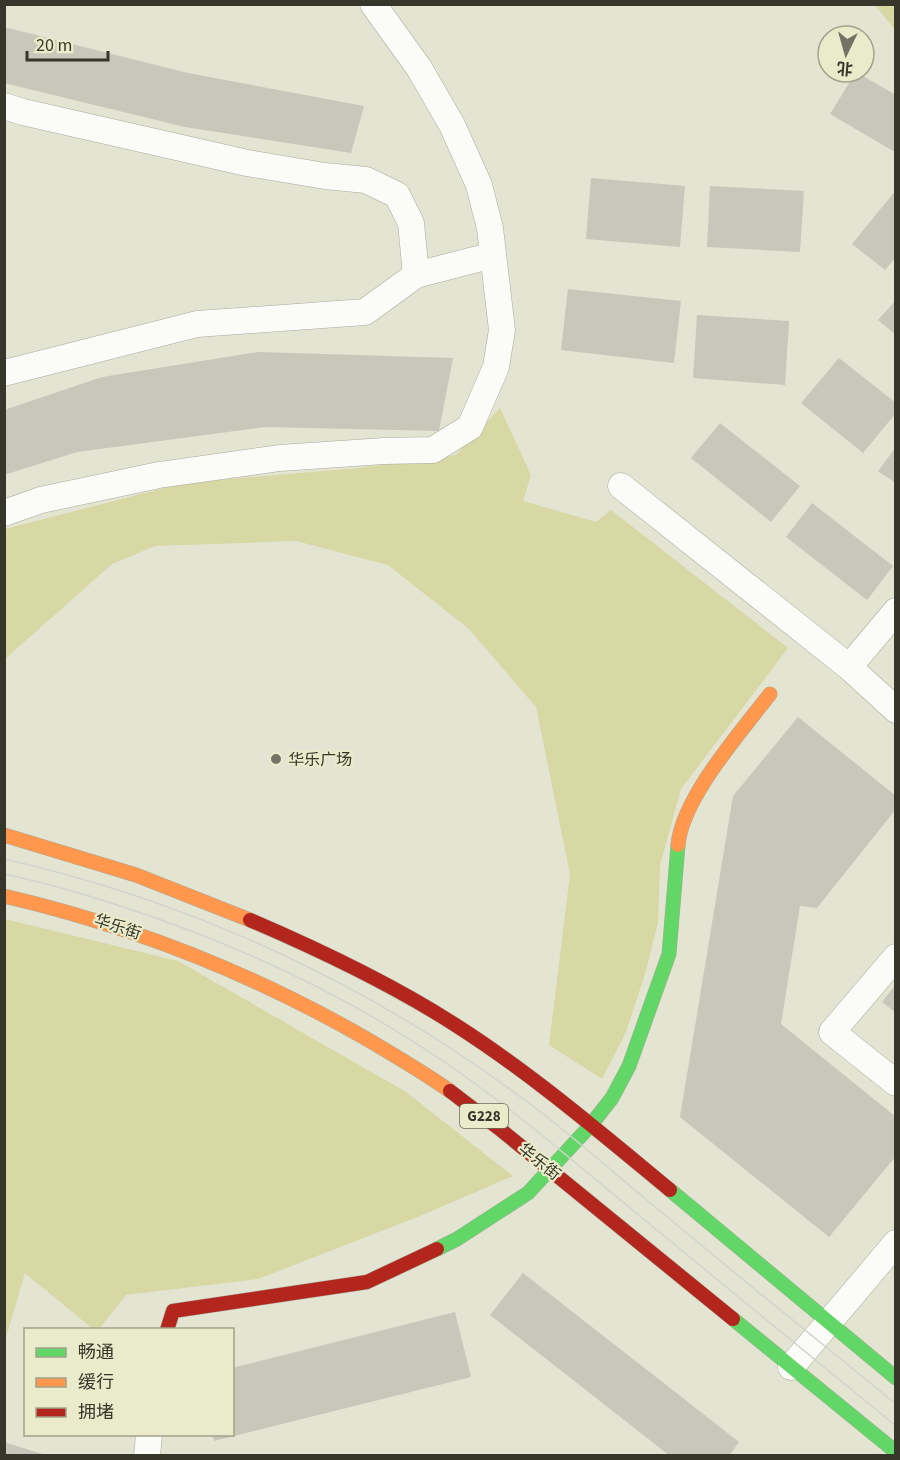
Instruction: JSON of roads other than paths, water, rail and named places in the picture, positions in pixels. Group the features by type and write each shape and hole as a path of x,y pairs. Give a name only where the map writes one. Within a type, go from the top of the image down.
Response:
{"main road":[{"path":"167,1328 173,1311 366,1282 457,1239 528,1193 590,1126 612,1098 629,1066 669,954 679,832 704,782 770,694"},
{"path":"4,836 50,847 135,874 222,908 304,944 392,988 469,1033 542,1086 896,1378"},
{"name":"华乐街","path":"4,896 39,903 118,925 201,955 282,992 435,1080 550,1169 896,1452"}],"street":[{"path":"4,513 41,500 170,473 280,458 433,450 471,427 496,367 502,330 490,228 479,185 452,125 419,68 373,4"},
{"path":"4,106 247,163 325,176 366,180 397,195 411,223 416,275"},
{"path":"4,373 197,324 365,312 416,275 493,255"},
{"path":"621,486 849,667 896,710"},
{"path":"849,667 896,611"},
{"path":"896,957 832,1032 896,1083"},
{"path":"791,1366 896,1243"},
{"path":"147,1455 149,1436"}],"tram line":[{"path":"4,859 142,898 210,923 276,951 403,1018 522,1098 554,1123 896,1404"},
{"path":"4,874 90,896 202,935 286,971 405,1036 468,1079 565,1154 896,1426"}],"place":[{"name":"华乐广场","path":"276,759"}]}
